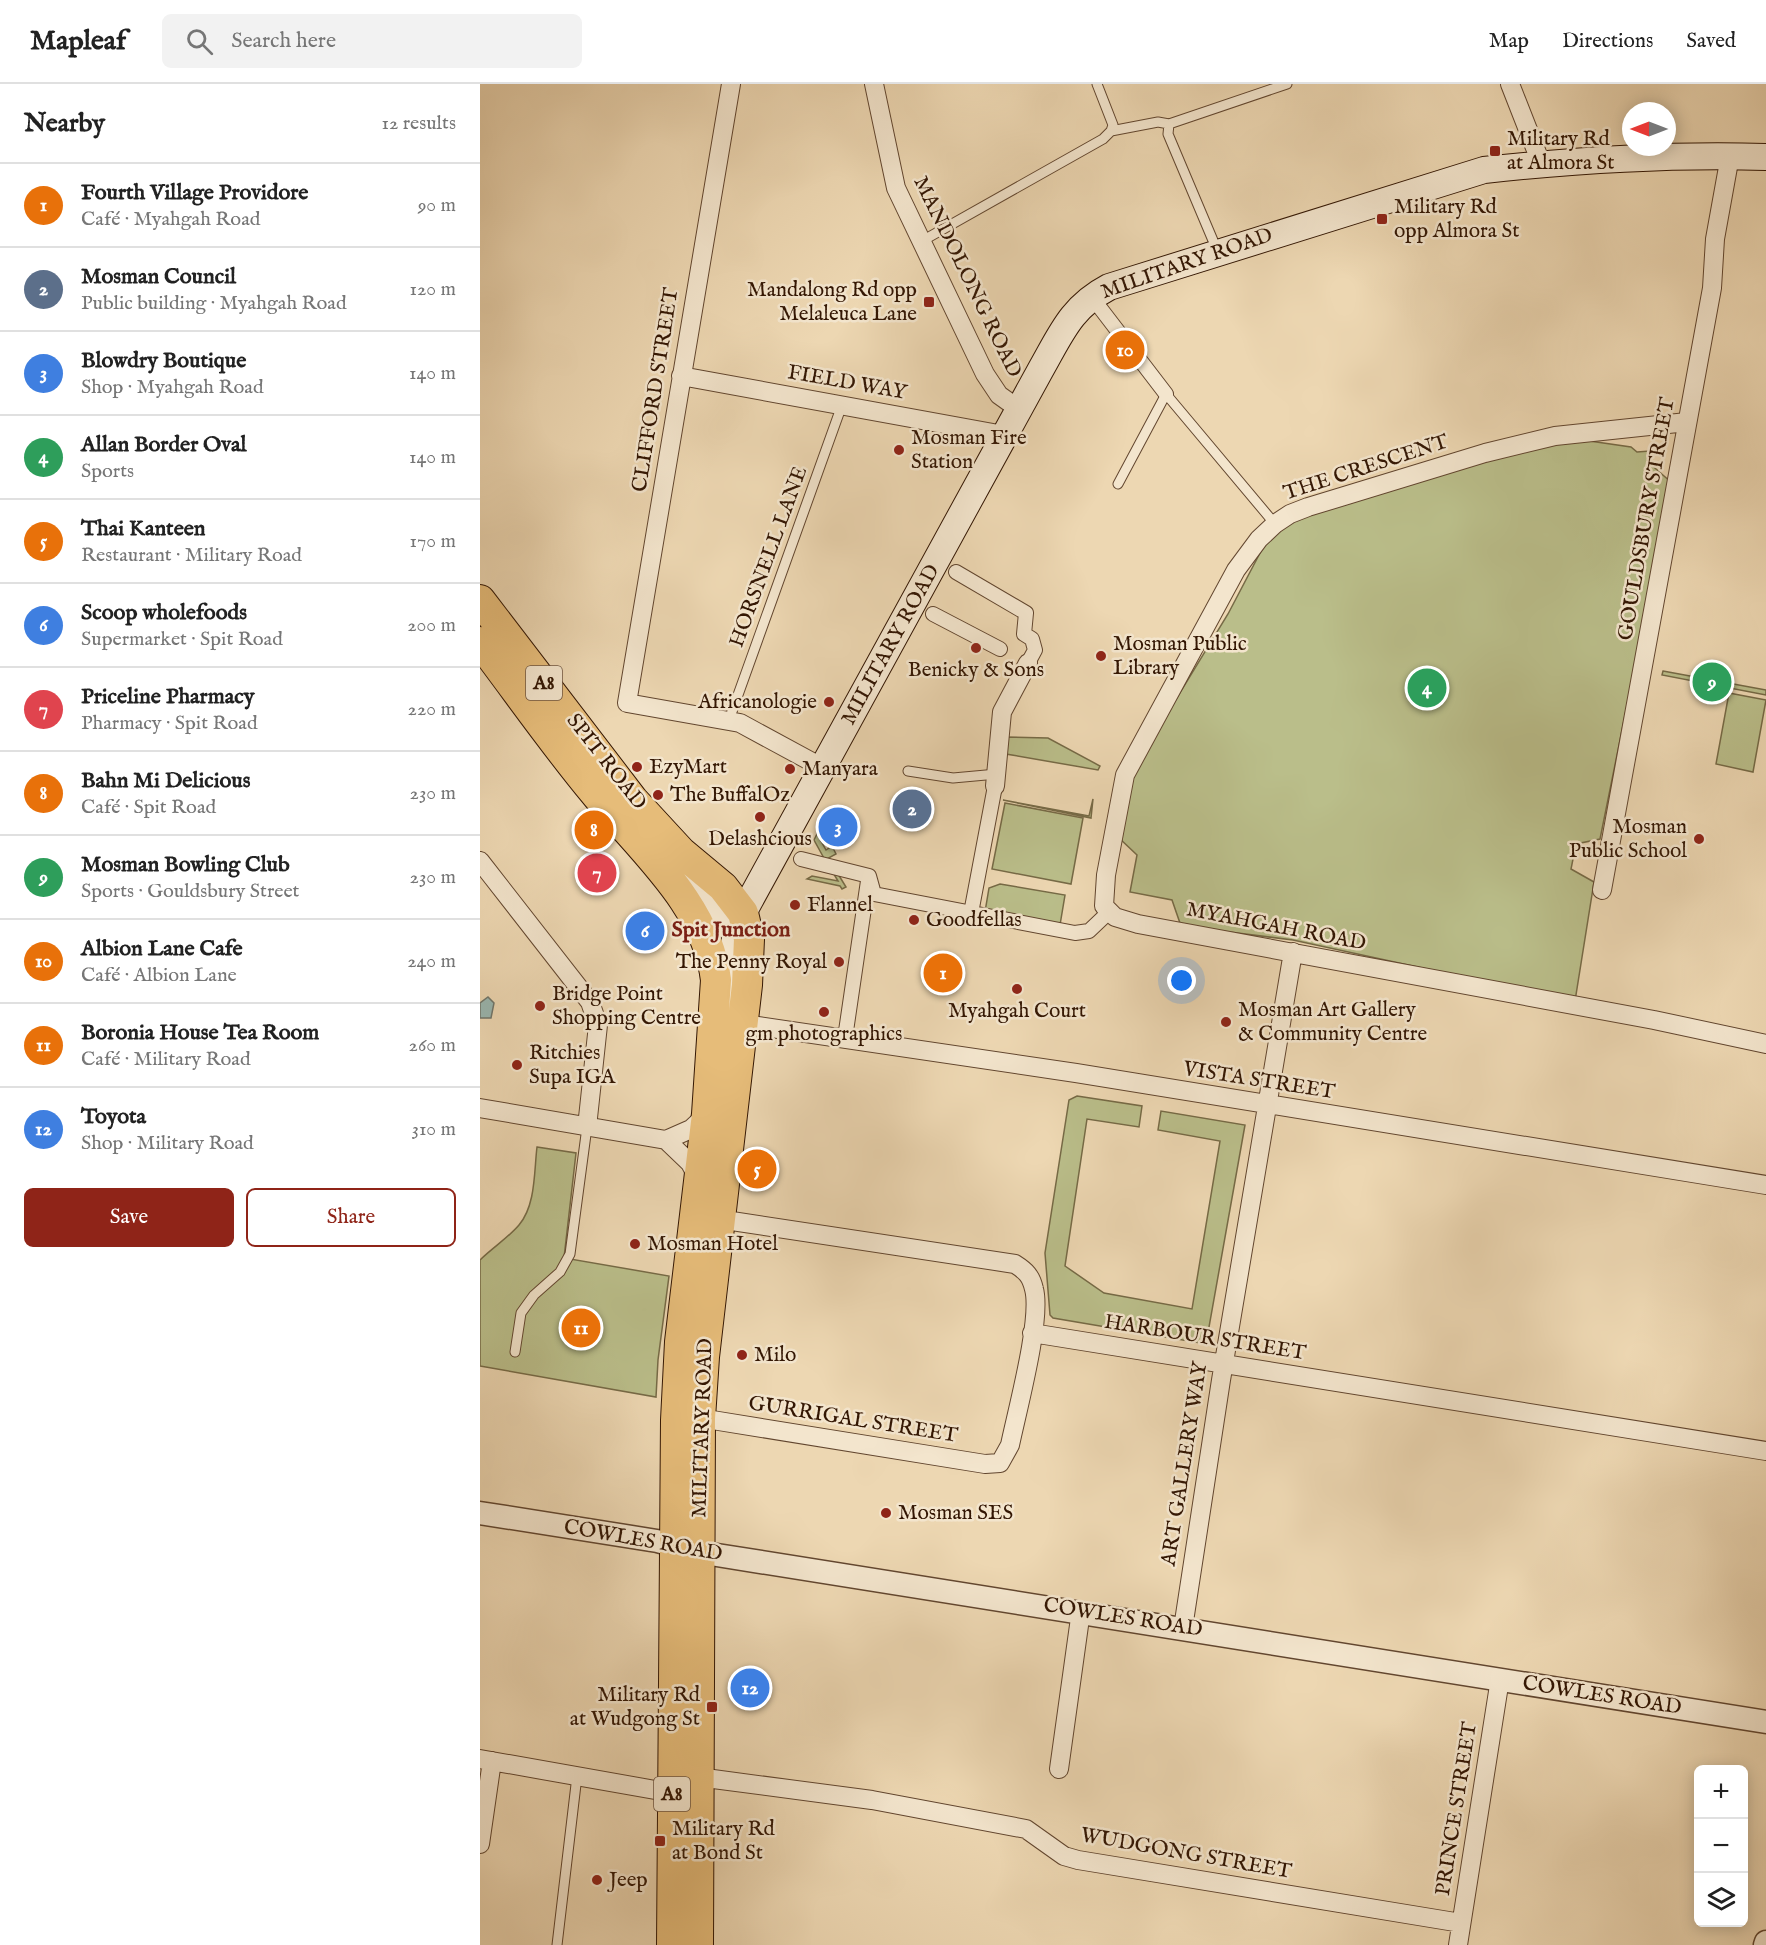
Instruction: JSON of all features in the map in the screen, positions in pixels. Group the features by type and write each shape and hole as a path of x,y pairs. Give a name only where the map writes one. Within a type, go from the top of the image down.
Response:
{"highway":[{"name":"SPIT ROAD","path":"480,600 633,800 681,852 729,893 743,913"},
{"name":"SPIT ROAD","path":"480,642 594,792 658,866 706,937"},
{"name":"MILITARY ROAD","path":"698,1945 698,1777 687,1548 676,1420 680,1342 708,1218 744,1024 749,952 748,929 743,913"},
{"name":"MILITARY ROAD","path":"672,1945 672,1793 687,1548 704,1357 708,1218 700,1180 712,1056 716,981 706,937"}],"main road":[{"name":"MILITARY ROAD","path":"712,1056 729,1008 735,938 743,913 1004,435 1072,315 1091,296 1109,287 1218,252 1484,170 1541,164 1730,156 1766,158"},
{"path":"658,866 710,907 722,913 743,913"}],"street":[{"name":"CLIFFORD STREET","path":"729,720 627,703 731,84"},
{"name":"MANDOLONG ROAD","path":"874,84 896,188 985,374 999,395 1020,410"},
{"path":"1510,84 1541,164"},
{"name":"GOULDSBURY STREET","path":"1602,890 1712,288 1714,239 1730,156"},
{"path":"1091,296 1166,394"},
{"name":"FIELD WAY","path":"681,376 1004,435"},
{"name":"THE CRESCENT","path":"1109,912 1104,906 1102,897 1125,774 1236,570 1259,539 1275,524 1290,514 1308,507 1495,451 1555,436 1687,422"},
{"path":"956,572 1026,613 1024,634 1032,639 1035,650 1002,712 998,779 971,913"},
{"path":"933,614 999,649"},
{"path":"729,720 740,723 823,768"},
{"path":"801,859 869,876"},
{"path":"480,861 590,1002 598,1025 587,1127"},
{"path":"869,876 874,894 1075,933 1089,931 1109,912"},
{"path":"845,1038 869,876"},
{"name":"MYAHGAH ROAD","path":"1109,912 1120,920 1138,924 1654,1020 1766,1044"},
{"name":"ART GALLERY WAY","path":"1183,1628 1224,1363 1293,952"},
{"name":"VISTA STREET","path":"744,1024 845,1038 1766,1185"},
{"path":"480,1108 666,1140 691,1129 707,1114"},
{"path":"666,1140 690,1163 700,1180"},
{"path":"708,1218 1016,1264 1029,1273 1035,1290 1036,1314 1032,1333"},
{"name":"HARBOUR STREET","path":"1032,1333 1766,1451"},
{"name":"GURRIGAL STREET","path":"700,1418 985,1464 999,1463 1006,1456 1010,1445 1032,1333"},
{"name":"COWLES ROAD","path":"480,1513 1766,1722"},
{"path":"1059,1769 1081,1611"},
{"name":"PRINCE STREET","path":"1458,1945 1500,1679"},
{"path":"480,1844 486,1760 672,1793"},
{"name":"WUDGONG STREET","path":"698,1777 872,1800 1000,1823 1026,1828 1064,1856 1078,1860 1461,1923"}],"lane":[{"path":"922,241 1103,139 1111,131 1113,124 1097,84"},
{"path":"1111,131 1158,122 1169,124 1287,84"},
{"path":"1169,124 1168,134 1218,252"},
{"path":"1118,484 1166,394 1275,524"},
{"name":"HORSNELL LANE","path":"729,720 842,405"},
{"path":"908,771 953,778 998,779"},
{"path":"515,1352 521,1313 534,1295 560,1272 570,1254 587,1127"},
{"path":"557,1945 577,1776"}],"green space":[{"path":"1555,436 1631,447 1637,452 1650,451 1648,462 1672,483 1600,839 1576,844 1571,869 1594,882 1575,1001 1293,940 1181,926 1172,900 1130,892 1137,855 1118,837 1129,783 1142,755 1228,614 1281,513"},
{"path":"1663,671 1766,690 1766,695 1662,675"},
{"path":"1729,693 1766,700 1753,772 1716,764"},
{"path":"1006,737 1048,738 1100,766 1098,770 1006,754"},
{"path":"1093,799 1091,818 1003,800 1089,816"},
{"path":"1005,803 1083,818 1071,884 992,869"},
{"path":"817,834 826,850 832,846 836,854 825,860 814,840"},
{"path":"835,869 846,887 842,889 840,886 807,879 812,876 838,881 832,871"},
{"path":"1000,884 1065,895 1060,925 985,912 989,888"},
{"path":"1077,1096 1142,1106 1139,1127 1087,1119 1065,1266 1104,1293 1192,1309 1220,1141 1158,1130 1161,1111 1245,1125 1206,1344 1053,1318 1050,1315 1045,1253 1069,1100"},
{"path":"537,1147 576,1153 564,1258 669,1276 658,1360 656,1397 480,1366 480,1260 515,1230 525,1217 533,1188"}],"water":[{"path":"488,997 494,1003 491,1018 480,1018 480,1003"}],"place":[{"name":"Military Rd at Almora St","path":"1495,151"},
{"name":"Military Rd opp Almora St","path":"1382,219"},
{"name":"Mandalong Rd opp Melaleuca Lane","path":"929,302"},
{"name":"Albion Lane Cafe","path":"1125,350"},
{"name":"Mosman Fire Station","path":"899,450"},
{"name":"Benicky & Sons","path":"976,648"},
{"name":"Mosman Public Library","path":"1101,656"},
{"name":"Mosman Bowling Club","path":"1712,682"},
{"name":"Allan Border Oval","path":"1427,688"},
{"name":"Africanologie","path":"829,702"},
{"name":"EzyMart","path":"637,767"},
{"name":"Manyara","path":"790,769"},
{"name":"The BuffalOz","path":"658,795"},
{"name":"Mosman Council","path":"912,809"},
{"name":"Delashcious","path":"760,817"},
{"name":"Blowdry Boutique","path":"838,827"},
{"name":"Bahn Mi Delicious","path":"594,830"},
{"name":"Mosman Public School","path":"1699,839"},
{"name":"Priceline Pharmacy","path":"597,873"},
{"name":"Flannel","path":"795,905"},
{"name":"Goodfellas","path":"914,920"},
{"name":"Scoop wholefoods","path":"645,931"},
{"name":"The Penny Royal","path":"839,962"},
{"name":"Fourth Village Providore","path":"943,973"},
{"name":"Myahgah Court","path":"1017,989"},
{"name":"Bridge Point Shopping Centre","path":"540,1006"},
{"name":"gm photographics","path":"824,1012"},
{"name":"Mosman Art Gallery & Community Centre","path":"1226,1022"},
{"name":"Ritchies Supa IGA","path":"517,1065"},
{"name":"Thai Kanteen","path":"757,1169"},
{"name":"Mosman Hotel","path":"635,1244"},
{"name":"Boronia House Tea Room","path":"581,1328"},
{"name":"Milo","path":"742,1355"},
{"name":"Mosman SES","path":"886,1513"},
{"name":"Toyota","path":"750,1688"},
{"name":"Military Rd at Wudgong St","path":"712,1707"},
{"name":"Military Rd at Bond St","path":"660,1841"},
{"name":"Jeep","path":"597,1880"}],"district":[{"name":"Spit Junction","path":"731,930"}]}
